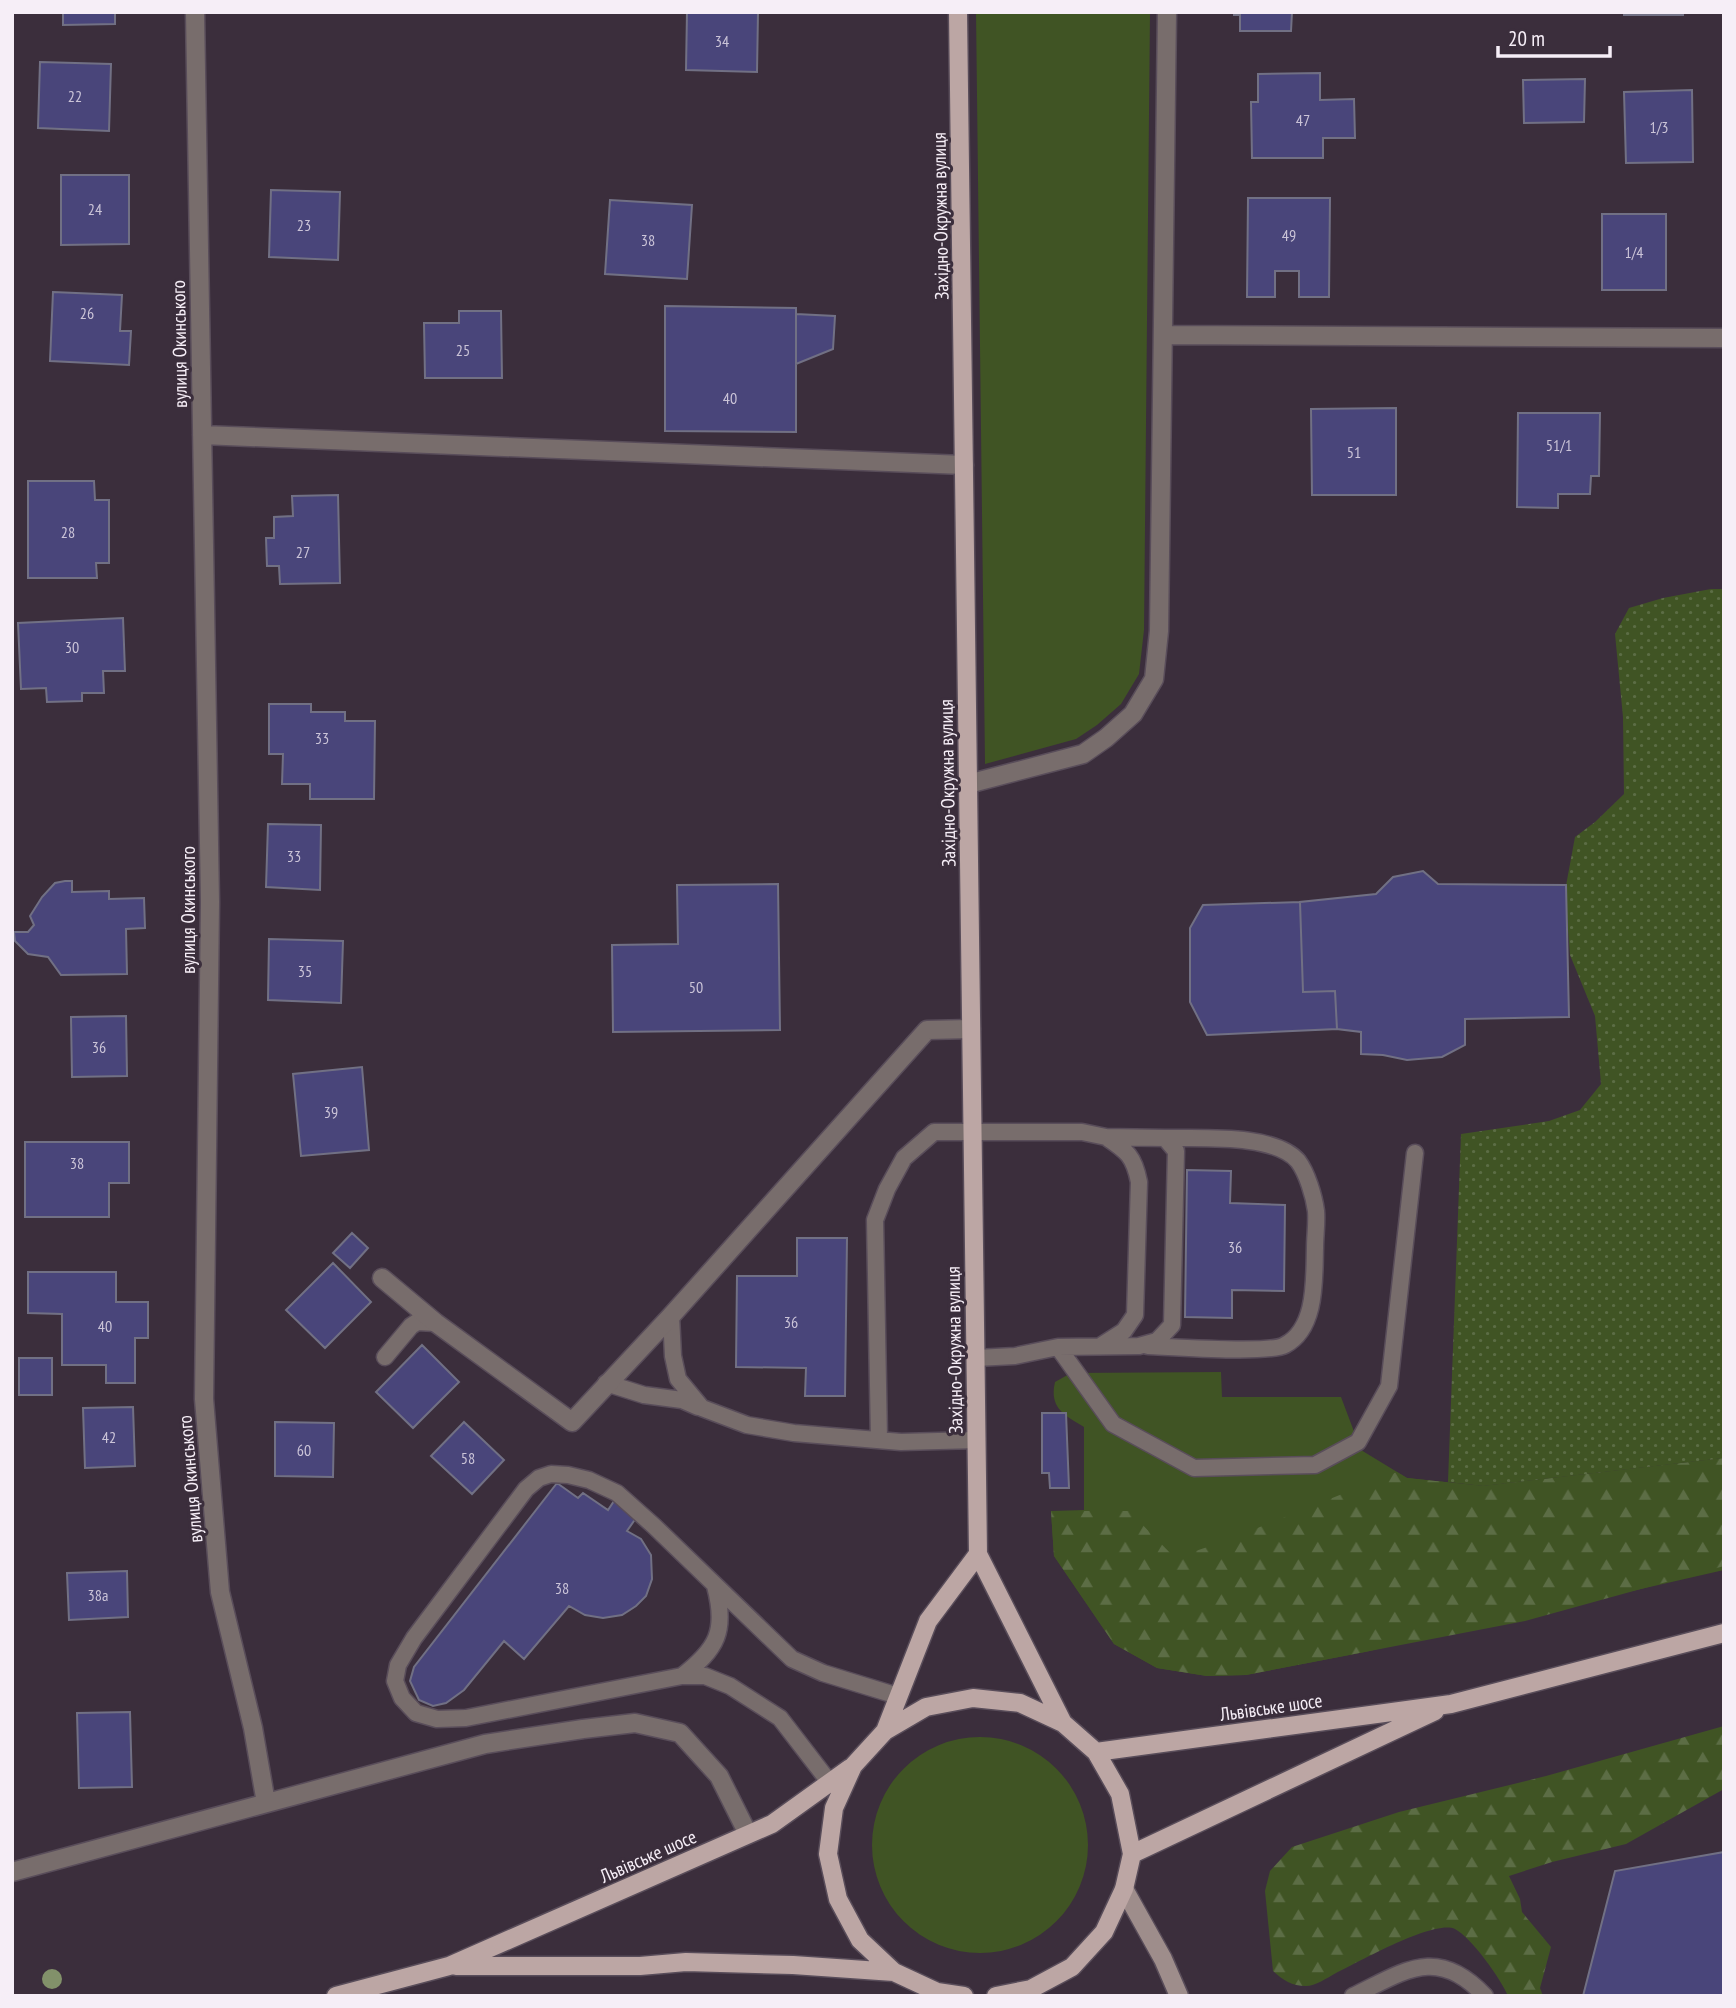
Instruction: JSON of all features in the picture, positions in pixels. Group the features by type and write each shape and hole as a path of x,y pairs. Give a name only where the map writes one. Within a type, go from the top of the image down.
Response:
{"main road":[{"name":"Західно-Окружна вулиця","path":"958,12 978,1554 1063,1723"},
{"path":"885,1731 928,1621 978,1554"},
{"name":"Львівське шосе","path":"1096,1752 1451,1704 1724,1633"},
{"path":"964,1996 938,1994 894,1972 860,1940 838,1899 828,1854 834,1808 853,1766 885,1731 926,1707 973,1698 1020,1703 1063,1723 1096,1752 1120,1794 1132,1854 1124,1889 1104,1932 1072,1967 1031,1989 996,1996"},
{"name":"Львівське шосе","path":"1132,1854 1451,1704"},
{"name":"Львівське шосе","path":"336,1996 449,1966 772,1824 853,1766"},
{"path":"1124,1889 1163,1959 1179,1996"},
{"name":"Львівське шосе","path":"449,1966 640,1966 686,1962 793,1965 894,1972"}],"street":[{"name":"вулиця Окинського","path":"195,12 210,902 204,1399 220,1592 253,1728 266,1802"},
{"path":"968,784 1083,754 1133,714 1154,679 1159,631 1167,12"},
{"path":"1163,335 1724,338"},
{"path":"202,435 964,464"},
{"path":"382,1278 436,1323 572,1422 671,1316 927,1030 971,1029"},
{"path":"12,1872 485,1744 635,1723 680,1733 719,1776 748,1834"}],"lane":[{"path":"879,1439 875,1220 887,1188 904,1158 934,1132 1082,1132 1105,1137 1249,1140 1274,1146 1297,1160 1316,1210 1314,1293 1306,1321 1297,1336 1277,1349 1102,1345 1058,1347 1015,1356 975,1358"},
{"path":"1102,1345 1124,1331 1135,1315 1139,1182 1136,1164 1131,1157 1105,1137"},
{"path":"1139,1346 1157,1341 1172,1325 1176,1151 1165,1138"},
{"path":"1058,1347 1113,1424 1194,1468 1315,1465 1358,1442 1389,1386 1415,1153"},
{"path":"671,1316 673,1356 678,1379 702,1408"},
{"path":"385,1357 411,1326 417,1322 436,1323"},
{"path":"606,1383 644,1395 682,1400 747,1425 794,1433 901,1442 977,1440"},
{"path":"830,1783 780,1718 730,1686 705,1676 682,1676 467,1718 437,1719 416,1713 402,1698 395,1681 398,1665 414,1638 526,1489 539,1478 551,1474 568,1475 589,1480 617,1493 792,1660 898,1696"},
{"path":"682,1676 700,1663 716,1643 720,1607 714,1584"},
{"path":"1353,1996 1414,1967 1438,1966 1469,1979 1485,1996"}],"green space":[{"path":"976,12 1150,12 1144,630 1139,674 1121,704 1076,739 985,764"},
{"path":"1711,589 1724,589 1724,1458 1483,1486 1448,1482 1461,1134 1549,1121 1580,1110 1601,1084 1595,1016 1570,955 1565,891 1575,837 1624,794 1623,717 1615,634 1629,608"},
{"path":"1221,1372 1222,1397 1341,1397 1361,1450 1407,1478 1483,1486 1724,1458 1724,1570 1365,1652 1246,1675 1207,1676 1157,1668 1114,1644 1054,1556 1051,1511 1084,1510 1084,1427 1064,1414 1056,1404 1055,1382 1071,1373"},
{"path":"1724,1458 1724,1566 1525,1621 1246,1675 1207,1676 1157,1668 1114,1644 1054,1556 1051,1511 1129,1511 1175,1558 1225,1541 1397,1472 1407,1478 1483,1486"},
{"path":"1724,1726 1724,1789 1626,1844 1552,1862 1509,1876 1520,1899 1522,1912 1551,1947 1540,1988 1543,1996 1508,1996 1492,1969 1469,1940 1455,1929 1445,1928 1430,1930 1396,1943 1310,1986 1292,1984 1273,1971 1265,1891 1270,1871 1292,1847 1399,1812 1546,1776"},
{"path":"980,1737 1021,1745 1040,1755 1056,1769 1070,1785 1080,1804 1088,1845 1080,1886 1070,1905 1056,1921 1040,1935 1021,1945 980,1953 939,1945 920,1935 904,1921 890,1905 880,1886 872,1845 880,1804 890,1785 904,1769 920,1755 939,1745"}],"building":[{"path":"63,12 115,12 115,24 63,25"},
{"path":"687,12 758,12 757,72 686,70"},
{"path":"1234,12 1292,12 1291,31 1240,31 1240,15 1234,15"},
{"path":"1624,12 1683,12 1683,15 1624,15"},
{"path":"40,62 111,64 109,131 38,128"},
{"path":"1320,73 1320,100 1354,99 1355,138 1323,138 1323,158 1252,158 1251,102 1258,102 1258,74"},
{"path":"1585,79 1584,122 1524,123 1523,80"},
{"path":"1692,90 1693,162 1626,163 1624,92"},
{"path":"61,175 129,175 129,244 61,245"},
{"path":"271,190 340,192 338,260 269,257"},
{"path":"1248,198 1330,198 1329,297 1299,297 1299,271 1275,271 1275,297 1247,297"},
{"path":"610,200 692,205 687,279 605,274"},
{"path":"1602,214 1666,214 1666,290 1602,290"},
{"path":"53,292 122,295 120,331 131,331 129,365 50,361"},
{"path":"665,306 796,308 796,432 665,431"},
{"path":"459,311 501,311 502,378 425,378 424,323 459,323"},
{"path":"796,314 835,316 833,349 796,364"},
{"path":"1396,408 1396,495 1312,495 1311,409"},
{"path":"1518,413 1600,413 1599,476 1591,476 1590,494 1558,494 1558,508 1517,507"},
{"path":"28,481 94,481 95,500 109,500 109,563 96,563 97,578 28,578"},
{"path":"338,495 340,583 280,584 279,566 267,566 266,538 274,538 274,517 293,516 292,496"},
{"path":"123,618 125,671 103,671 104,693 82,693 82,701 47,702 46,688 21,689 18,623"},
{"path":"269,704 311,704 311,712 345,712 345,721 375,721 374,799 310,799 310,784 282,784 283,754 269,754"},
{"path":"268,824 321,825 320,890 266,887"},
{"path":"1423,871 1438,884 1566,885 1569,1017 1465,1019 1465,1045 1442,1057 1407,1060 1361,1054 1361,1032 1337,1029 1335,991 1303,992 1300,902 1376,894 1393,877"},
{"path":"72,881 72,892 109,891 109,899 144,898 145,928 126,929 127,974 61,975 48,957 28,954 15,941 14,932 28,932 34,925 30,916 42,897 55,883"},
{"path":"778,884 780,1030 613,1032 612,945 678,944 677,885"},
{"path":"1300,902 1303,992 1335,991 1337,1029 1207,1035 1190,1002 1190,928 1203,905"},
{"path":"269,939 343,941 341,1003 268,1000"},
{"path":"126,1016 127,1076 72,1077 71,1017"},
{"path":"362,1067 369,1150 301,1156 293,1074"},
{"path":"25,1142 129,1142 129,1183 109,1183 109,1217 25,1217"},
{"path":"1187,1170 1231,1171 1230,1203 1285,1205 1284,1291 1232,1290 1232,1318 1185,1317"},
{"path":"352,1233 368,1248 350,1268 333,1253"},
{"path":"797,1238 847,1238 845,1396 805,1396 806,1368 736,1367 737,1276 797,1276"},
{"path":"333,1263 371,1302 325,1348 286,1310"},
{"path":"28,1272 116,1272 116,1302 148,1302 148,1338 135,1338 135,1383 106,1383 106,1365 62,1365 62,1314 28,1313"},
{"path":"422,1345 459,1382 413,1428 376,1392"},
{"path":"19,1358 52,1358 52,1395 19,1395"},
{"path":"133,1407 135,1466 85,1468 83,1408"},
{"path":"1042,1413 1066,1413 1069,1488 1050,1488 1049,1473 1042,1473"},
{"path":"275,1422 334,1423 333,1477 275,1476"},
{"path":"464,1422 504,1460 472,1494 431,1456"},
{"path":"557,1483 578,1498 583,1493 608,1510 614,1501 636,1518 627,1531 641,1539 651,1555 652,1579 646,1596 622,1615 603,1618 585,1615 569,1606 524,1659 504,1641 464,1690 446,1703 433,1706 419,1700 410,1681 414,1667"},
{"path":"127,1571 128,1617 69,1620 67,1573"},
{"path":"130,1712 132,1787 79,1788 77,1713"},
{"path":"1724,1852 1724,1996 1583,1996 1615,1871"}]}
